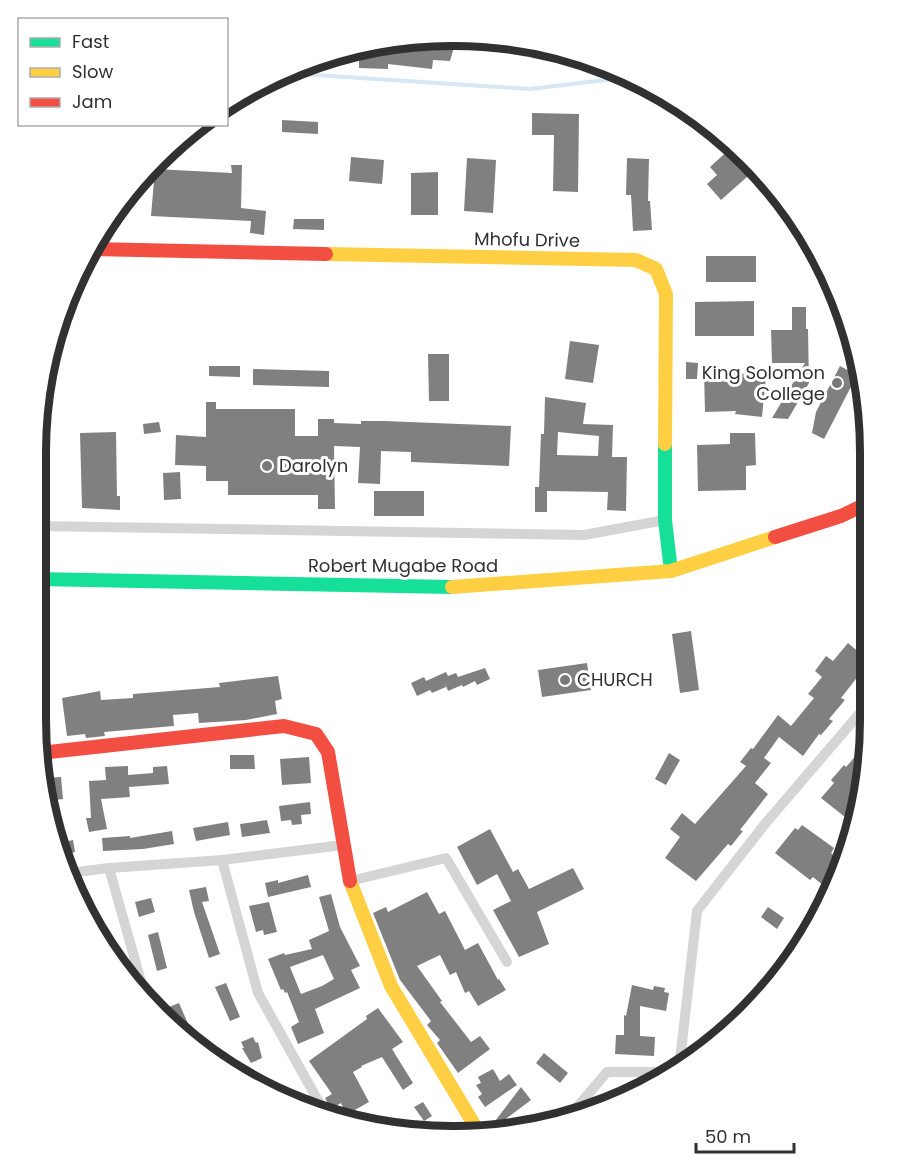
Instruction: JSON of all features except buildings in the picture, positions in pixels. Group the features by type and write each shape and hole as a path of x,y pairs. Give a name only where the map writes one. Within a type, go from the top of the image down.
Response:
{"street":[{"name":"Mhofu Drive","path":"101,249 636,260 656,269 666,294 665,520 671,571"},
{"name":"Robert Mugabe Road","path":"46,579 464,587 671,571 842,516 860,507"},
{"path":"46,526 584,536 665,520"},
{"path":"680,1057 697,911 764,825 860,713"},
{"path":"48,752 284,726 316,734 328,752 350,881 391,986 475,1126"},
{"path":"76,872 222,860 343,845"},
{"path":"350,881 446,858 507,962"},
{"path":"222,860 258,993 320,1104"},
{"path":"109,868 140,979"},
{"path":"577,1107 607,1072 657,1071"}],"waterway":[{"path":"304,74 530,89 613,79"}],"traffic: fast":[{"path":"665,444 665,520 671,571"},
{"path":"46,579 452,587"}],"traffic: slow":[{"path":"326,254 636,260 656,269 666,294 665,444"},
{"path":"452,587 671,571 775,537"},
{"path":"350,881 391,986 475,1126"}],"traffic: jam":[{"path":"101,249 326,254"},
{"path":"775,537 841,516 860,507"},
{"path":"48,752 284,726 316,734 328,752 350,881"}],"place":[{"name":"King Solomon College","path":"837,383"},
{"name":"Darolyn","path":"267,466"},
{"name":"CHURCH","path":"565,680"}]}
